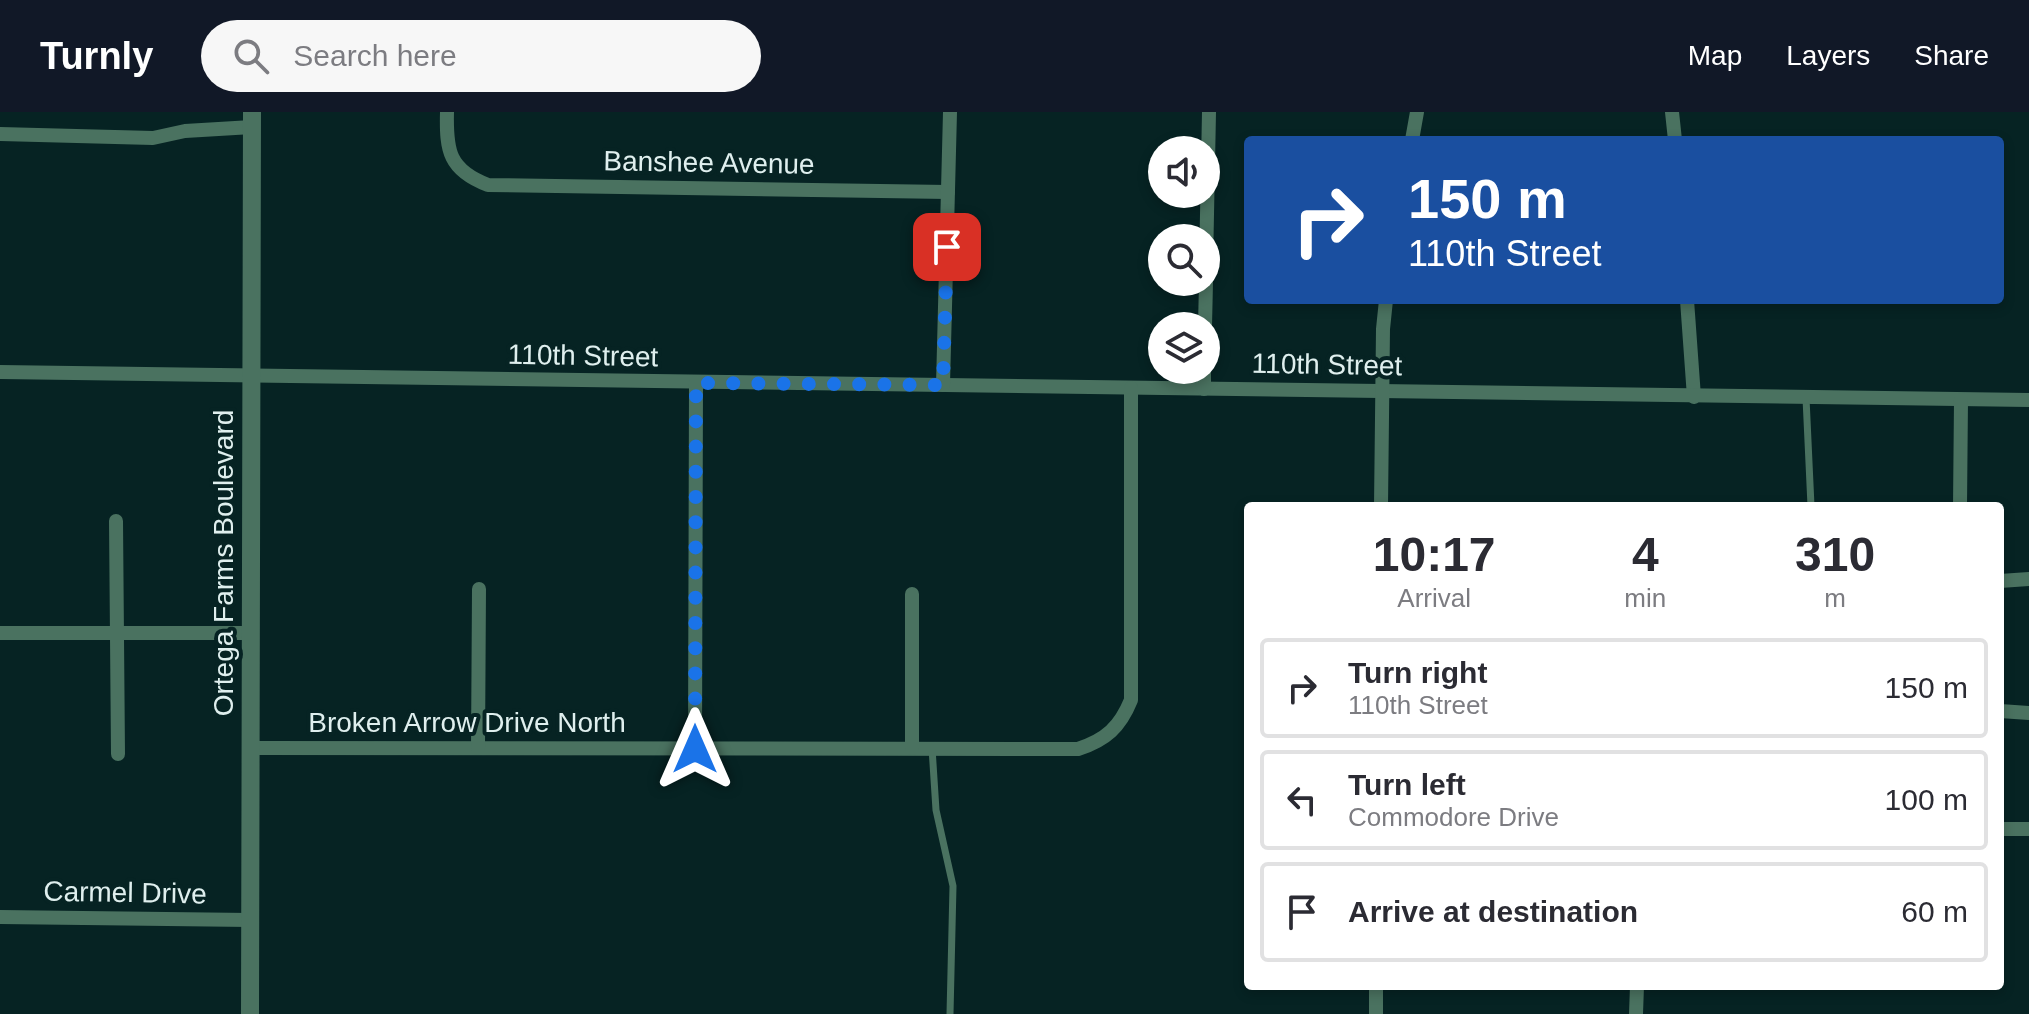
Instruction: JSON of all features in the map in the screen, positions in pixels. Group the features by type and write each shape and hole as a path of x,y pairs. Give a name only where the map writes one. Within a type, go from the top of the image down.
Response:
{"street":[{"name":"Banshee Avenue","path":"447,112 449,152 457,167 470,178 488,185 948,192"},
{"path":"943,385 950,112"},
{"path":"1207,224 1209,112"},
{"path":"1413,136 1417,112"},
{"path":"1672,112 1675,136"},
{"path":"0,134 153,138 252,119"},
{"name":"Ortega Farms Boulevard","path":"250,1014 252,119"},
{"path":"1381,502 1386,304"},
{"path":"1687,304 1694,397"},
{"name":"110th Street","path":"0,372 2029,400"},
{"path":"695,749 696,383"},
{"path":"1204,384 1204,389"},
{"name":"Broken Arrow Drive North","path":"250,748 1078,749 1097,743 1113,732 1127,708 1132,685 1131,388"},
{"path":"1960,502 1961,400"},
{"path":"116,521 118,754"},
{"path":"2004,581 2029,579"},
{"path":"478,748 479,589"},
{"path":"912,594 912,748"},
{"path":"0,633 251,633"},
{"path":"2004,711 2029,713"},
{"path":"2004,829 2029,829"},
{"name":"Carmel Drive","path":"0,917 250,920"},
{"path":"1376,990 1376,1014"},
{"path":"1636,1014 1637,990"}],"lane":[{"path":"1806,398 1811,502"},
{"path":"932,748 936,810 953,886 950,1014"}],"route":[{"path":"695,749 696,383 943,385 947,247"}]}
